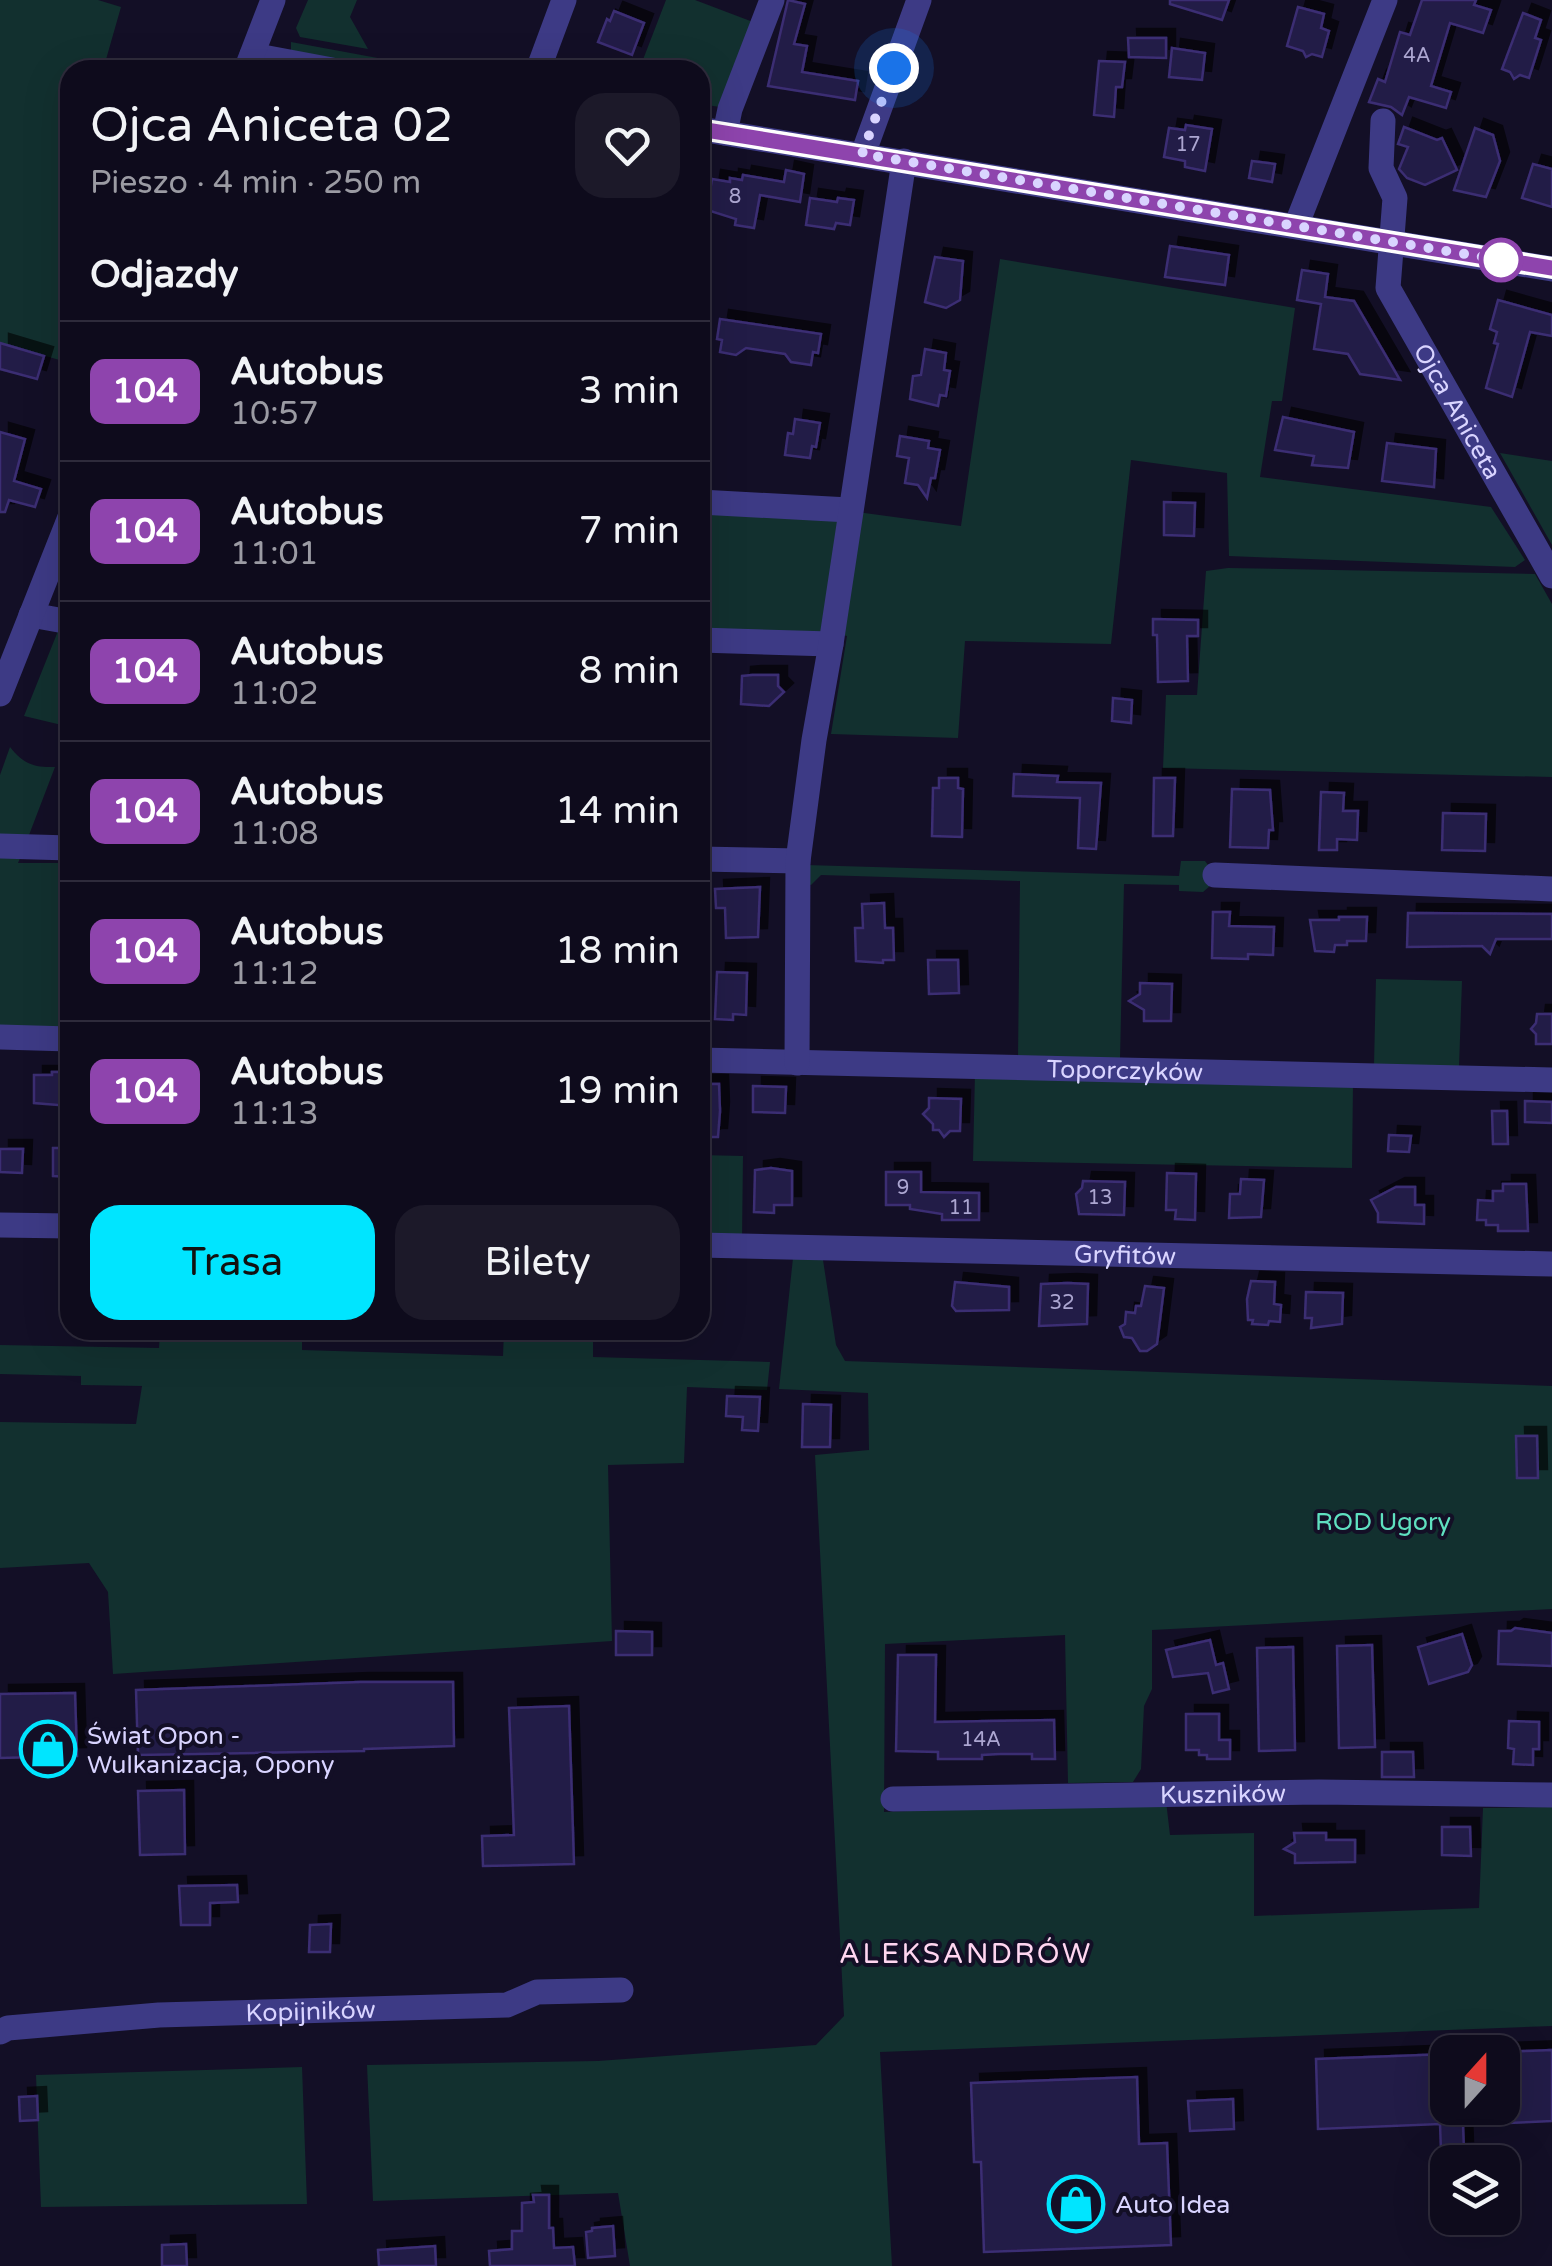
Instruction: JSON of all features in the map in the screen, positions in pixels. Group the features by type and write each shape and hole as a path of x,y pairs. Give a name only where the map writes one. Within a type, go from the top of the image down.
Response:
{"street":[{"path":"249,60 274,0"},
{"path":"542,60 564,0"},
{"path":"772,0 730,109 713,131 1552,268"},
{"path":"862,154 919,0"},
{"path":"1296,226 1385,0"},
{"name":"Ojca Aniceta","path":"1383,120 1380,168 1394,198 1388,288 1552,576"},
{"path":"797,1063 798,861 904,161"},
{"path":"710,503 850,510"},
{"path":"0,694 60,542"},
{"path":"31,615 60,620"},
{"path":"710,640 831,644"},
{"path":"0,846 60,848"},
{"path":"710,858 798,861"},
{"path":"1216,876 1552,889"},
{"path":"0,1038 60,1039"},
{"name":"Toporczyków","path":"710,1060 1552,1080"},
{"path":"0,1225 60,1226"},
{"name":"Gryfitów","path":"710,1246 1552,1264"},
{"name":"Kuszników","path":"893,1799 1319,1792 1552,1795"},
{"name":"Kopijników","path":"0,2032 8,2028 159,2014 508,2005 536,1992 621,1990"}],"green space":[{"path":"0,0 98,0 121,7 106,60 60,60 60,360 0,343"},
{"path":"308,0 357,0 350,17 368,49 300,37 296,28"},
{"path":"666,0 695,0 753,22 720,107 710,106 710,60 643,60"},
{"path":"291,42 388,60 333,60 291,53"},
{"path":"1000,259 1295,308 1282,401 1272,401 1260,477 1491,507 1525,560 1515,567 1229,556 1227,473 1131,460 1111,644 965,641 958,738 831,734 847,636 837,634 857,512 961,526"},
{"path":"1500,453 1552,461 1552,545"},
{"path":"710,509 832,515 841,523 823,632 710,630"},
{"path":"1228,568 1535,574 1552,604 1552,777 1163,768 1166,695 1197,695 1206,571"},
{"path":"58,631 60,631 60,725 24,716"},
{"path":"10,747 29,763 55,767 29,835 0,835 0,775"},
{"path":"0,853 21,856 18,863 60,863 60,1030 0,1029"},
{"path":"1181,861 1205,861 1211,869 1210,886 1203,892 1179,891 1179,885 1124,884 1120,1059 1018,1057 1020,881 821,875 811,885 804,882 806,865 1179,876"},
{"path":"1376,979 1462,981 1459,1067 1374,1065"},
{"path":"975,1073 1353,1084 1352,1168 973,1161"},
{"path":"710,1155 743,1156 742,1239 710,1238"},
{"name":"ROD Ugory","path":"793,1258 823,1260 836,1345 845,1361 1552,1386 1552,1609 1152,1630 1152,1689 1144,1706 1141,1769 1133,1782 1068,1783 1065,1635 885,1644 884,1812 1166,1801 1170,1835 1254,1833 1254,1916 1479,1908 1483,1808 1552,1807 1552,2026 880,2052 892,2266 630,2266 618,2193 373,2201 367,2065 598,2061 816,2045 844,2016 815,1455 869,1450 868,1393 779,1389"},
{"path":"159,1340 302,1340 302,1350 503,1356 504,1340 593,1340 593,1357 770,1362 767,1390 687,1387 684,1463 608,1465 612,1641 113,1674 108,1592 89,1563 0,1568 0,1422 136,1424 142,1386 81,1385 81,1376 0,1374 0,1345 159,1348"},
{"path":"302,2067 307,2204 41,2207 36,2075"}],"building":[{"path":"788,0 805,4 794,44 807,46 802,72 858,81 855,100 768,86"},
{"path":"1170,0 1229,0 1222,20 1170,4"},
{"path":"1422,0 1476,0 1474,5 1491,10 1483,33 1450,23 1431,86 1451,92 1446,108 1409,97 1402,115 1391,107 1369,102 1378,79 1385,82 1400,32 1410,35"},
{"path":"1298,7 1324,14 1321,28 1329,31 1322,57 1306,57 1303,51 1287,46"},
{"path":"614,11 644,23 632,55 598,42"},
{"path":"1523,13 1541,20 1535,38 1541,40 1529,78 1520,75 1514,79 1502,69"},
{"path":"1128,38 1166,38 1166,58 1129,57"},
{"path":"1172,48 1205,53 1202,80 1169,77"},
{"path":"1099,61 1125,62 1122,87 1116,87 1114,117 1094,115"},
{"path":"1186,125 1212,129 1205,171 1185,167 1185,161 1164,157 1169,128 1185,130"},
{"path":"1404,127 1437,140 1442,138 1457,170 1425,185 1407,178 1399,169 1408,147 1398,144"},
{"path":"1475,128 1493,135 1500,161 1486,197 1454,190"},
{"path":"1252,161 1275,164 1272,182 1249,178"},
{"path":"1533,164 1552,169 1552,207 1522,198"},
{"path":"786,170 804,174 800,202 760,195 754,228 735,225 736,219 710,211 712,179 730,182 730,178 742,180 743,175 784,182"},
{"path":"810,198 854,200 850,225 836,223 834,229 806,225"},
{"path":"1170,246 1229,255 1225,285 1165,277"},
{"path":"935,257 963,261 960,300 946,308 925,302"},
{"path":"1302,270 1328,274 1325,297 1354,301 1400,380 1360,374 1348,354 1314,349 1321,304 1297,300"},
{"path":"1498,300 1552,315 1552,336 1530,332 1512,397 1486,388 1498,344 1494,343 1497,332 1490,329"},
{"path":"720,319 821,334 818,353 813,352 811,365 791,362 785,354 746,348 736,355 720,352"},
{"path":"0,343 44,356 37,379 0,369"},
{"path":"925,349 946,353 944,370 950,371 946,396 940,395 938,406 910,399 913,376 921,375"},
{"path":"1283,417 1354,432 1348,468 1312,465 1314,456 1275,450"},
{"path":"795,419 820,423 810,458 785,455"},
{"path":"0,432 25,439 14,481 41,489 35,507 9,500 5,512 0,512"},
{"path":"900,436 929,441 928,448 940,450 927,498 918,485 905,483 909,458 897,456"},
{"path":"1387,443 1436,449 1434,487 1382,481"},
{"path":"1164,502 1195,503 1194,536 1164,535"},
{"path":"1153,619 1198,620 1198,636 1187,636 1188,681 1158,682"},
{"path":"778,675 778,686 784,692 769,706 741,704 742,676"},
{"path":"1113,698 1132,700 1131,723 1112,721"},
{"path":"1014,774 1058,776 1057,782 1101,783 1096,849 1078,848 1080,798 1013,796"},
{"path":"939,778 958,778 958,788 963,789 962,837 932,836 933,788 939,788"},
{"path":"1154,778 1175,778 1173,836 1153,836"},
{"path":"1232,789 1270,790 1273,830 1269,830 1268,848 1230,847"},
{"path":"1321,792 1344,793 1343,811 1358,811 1357,840 1337,839 1337,850 1319,850"},
{"path":"1443,813 1486,814 1485,851 1442,850"},
{"path":"760,887 758,937 726,938 725,908 716,908 715,889"},
{"path":"884,903 885,928 893,928 894,960 856,961 855,928 863,928 862,904"},
{"path":"1213,912 1230,912 1229,926 1274,927 1273,955 1212,958"},
{"path":"1408,913 1552,914 1552,939 1496,939 1490,954 1482,946 1407,947"},
{"path":"1367,917 1366,941 1335,945 1334,952 1315,951 1310,920"},
{"path":"928,960 958,960 959,993 929,994"},
{"path":"717,972 747,973 746,1015 733,1014 733,1020 715,1019"},
{"path":"1140,983 1172,984 1171,1021 1144,1021 1144,1010 1129,1001 1140,994"},
{"path":"1537,1014 1552,1014 1552,1044 1536,1044 1536,1034 1531,1029"},
{"path":"60,1072 60,1105 34,1103 34,1075"},
{"path":"710,1084 719,1084 718,1137 712,1137"},
{"path":"753,1086 786,1087 785,1113 753,1112"},
{"path":"929,1098 961,1099 960,1131 950,1131 944,1137 939,1130 933,1130 933,1124 923,1114 929,1108"},
{"path":"1525,1101 1552,1102 1552,1123 1525,1122"},
{"path":"1492,1111 1507,1111 1508,1144 1493,1144"},
{"path":"1389,1135 1411,1136 1409,1152 1388,1151"},
{"path":"53,1148 60,1148 60,1176 53,1176"},
{"path":"0,1149 23,1149 22,1173 0,1172"},
{"path":"755,1170 792,1171 792,1205 774,1205 774,1213 754,1212"},
{"path":"886,1172 921,1172 921,1192 979,1193 979,1220 942,1220 942,1214 910,1209 910,1205 886,1205"},
{"path":"1167,1173 1196,1174 1195,1220 1175,1219 1176,1210 1166,1210"},
{"path":"1241,1179 1264,1180 1261,1217 1229,1218 1230,1194 1240,1194"},
{"path":"1083,1181 1125,1182 1124,1215 1079,1214 1076,1194"},
{"path":"1503,1184 1526,1184 1528,1231 1498,1231 1498,1225 1477,1220 1478,1200 1493,1201 1493,1191 1503,1191"},
{"path":"1396,1187 1415,1187 1415,1205 1424,1205 1424,1224 1378,1222 1371,1200"},
{"path":"1251,1281 1275,1282 1274,1304 1281,1305 1280,1322 1252,1324 1253,1320 1248,1320"},
{"path":"955,1282 1009,1287 1009,1310 956,1311 952,1306"},
{"path":"1041,1284 1088,1284 1087,1324 1039,1326"},
{"path":"1145,1286 1164,1288 1157,1344 1140,1351 1132,1338 1124,1337 1120,1327 1125,1324 1126,1312 1135,1313 1136,1306 1141,1306"},
{"path":"1306,1292 1343,1293 1342,1324 1311,1328 1312,1318 1305,1318"},
{"path":"727,1396 760,1397 758,1431 742,1430 743,1417 726,1416"},
{"path":"803,1404 831,1405 830,1447 802,1447"},
{"path":"1516,1436 1537,1436 1538,1478 1517,1478"},
{"path":"1515,1628 1552,1633 1552,1666 1498,1664 1499,1631"},
{"path":"616,1631 652,1632 652,1655 616,1655"},
{"path":"1462,1634 1472,1665 1468,1672 1429,1684 1418,1647"},
{"path":"1210,1640 1216,1665 1223,1663 1229,1689 1213,1693 1208,1673 1173,1677 1166,1650"},
{"path":"1372,1645 1375,1747 1339,1748 1337,1646"},
{"path":"1293,1647 1295,1750 1259,1751 1257,1648"},
{"path":"898,1655 936,1655 935,1722 1054,1720 1055,1759 1000,1754 982,1755 982,1759 938,1759 938,1752 896,1751"},
{"path":"453,1682 454,1746 138,1755 136,1690"},
{"path":"75,1693 77,1756 0,1758 0,1694"},
{"path":"569,1706 574,1864 483,1866 482,1836 514,1835 509,1708"},
{"path":"1186,1714 1219,1714 1219,1740 1230,1740 1230,1759 1207,1759 1207,1755 1199,1755 1199,1750 1186,1750"},
{"path":"1509,1721 1539,1722 1539,1749 1533,1749 1533,1765 1513,1764 1514,1749 1508,1748"},
{"path":"1382,1752 1413,1752 1414,1777 1382,1777"},
{"path":"184,1790 185,1854 140,1855 138,1791"},
{"path":"1442,1827 1470,1827 1471,1856 1442,1855"},
{"path":"1294,1833 1326,1833 1326,1840 1355,1840 1355,1862 1295,1863 1295,1854 1284,1849 1295,1842"},
{"path":"237,1885 238,1902 210,1903 210,1925 181,1925 179,1886"},
{"path":"331,1924 330,1952 309,1952 310,1925"},
{"path":"1552,2050 1552,2121 1520,2122 1520,2051"},
{"path":"1430,2055 1430,2124 1318,2129 1316,2059"},
{"name":"Auto Idea","path":"1137,2077 1139,2144 1167,2143 1171,2245 984,2252 981,2162 974,2162 971,2083"},
{"path":"37,2096 38,2120 20,2121 19,2097"},
{"path":"1233,2099 1234,2129 1190,2131 1188,2101"},
{"path":"1440,2125 1463,2125 1464,2145 1441,2145"},
{"path":"533,2195 549,2195 549,2228 553,2228 554,2248 573,2247 575,2266 490,2266 489,2251 512,2249 512,2231 522,2231 522,2203 534,2202"},
{"path":"613,2226 615,2256 588,2258 586,2232"},
{"path":"186,2244 187,2266 162,2266 162,2245"},
{"path":"435,2246 436,2266 379,2266 378,2250"}],"bus line":[{"name":"104","path":"710,131 1552,268"}],"place":[{"name":"Świat Opon - Wulkanizacja, Opony","path":"48,1749"},
{"name":"Auto Idea","path":"1076,2204"}],"district":[{"name":"ALEKSANDRÓW","path":"966,1953"}],"route":[{"path":"894,68 862,154 1501,260"}]}
